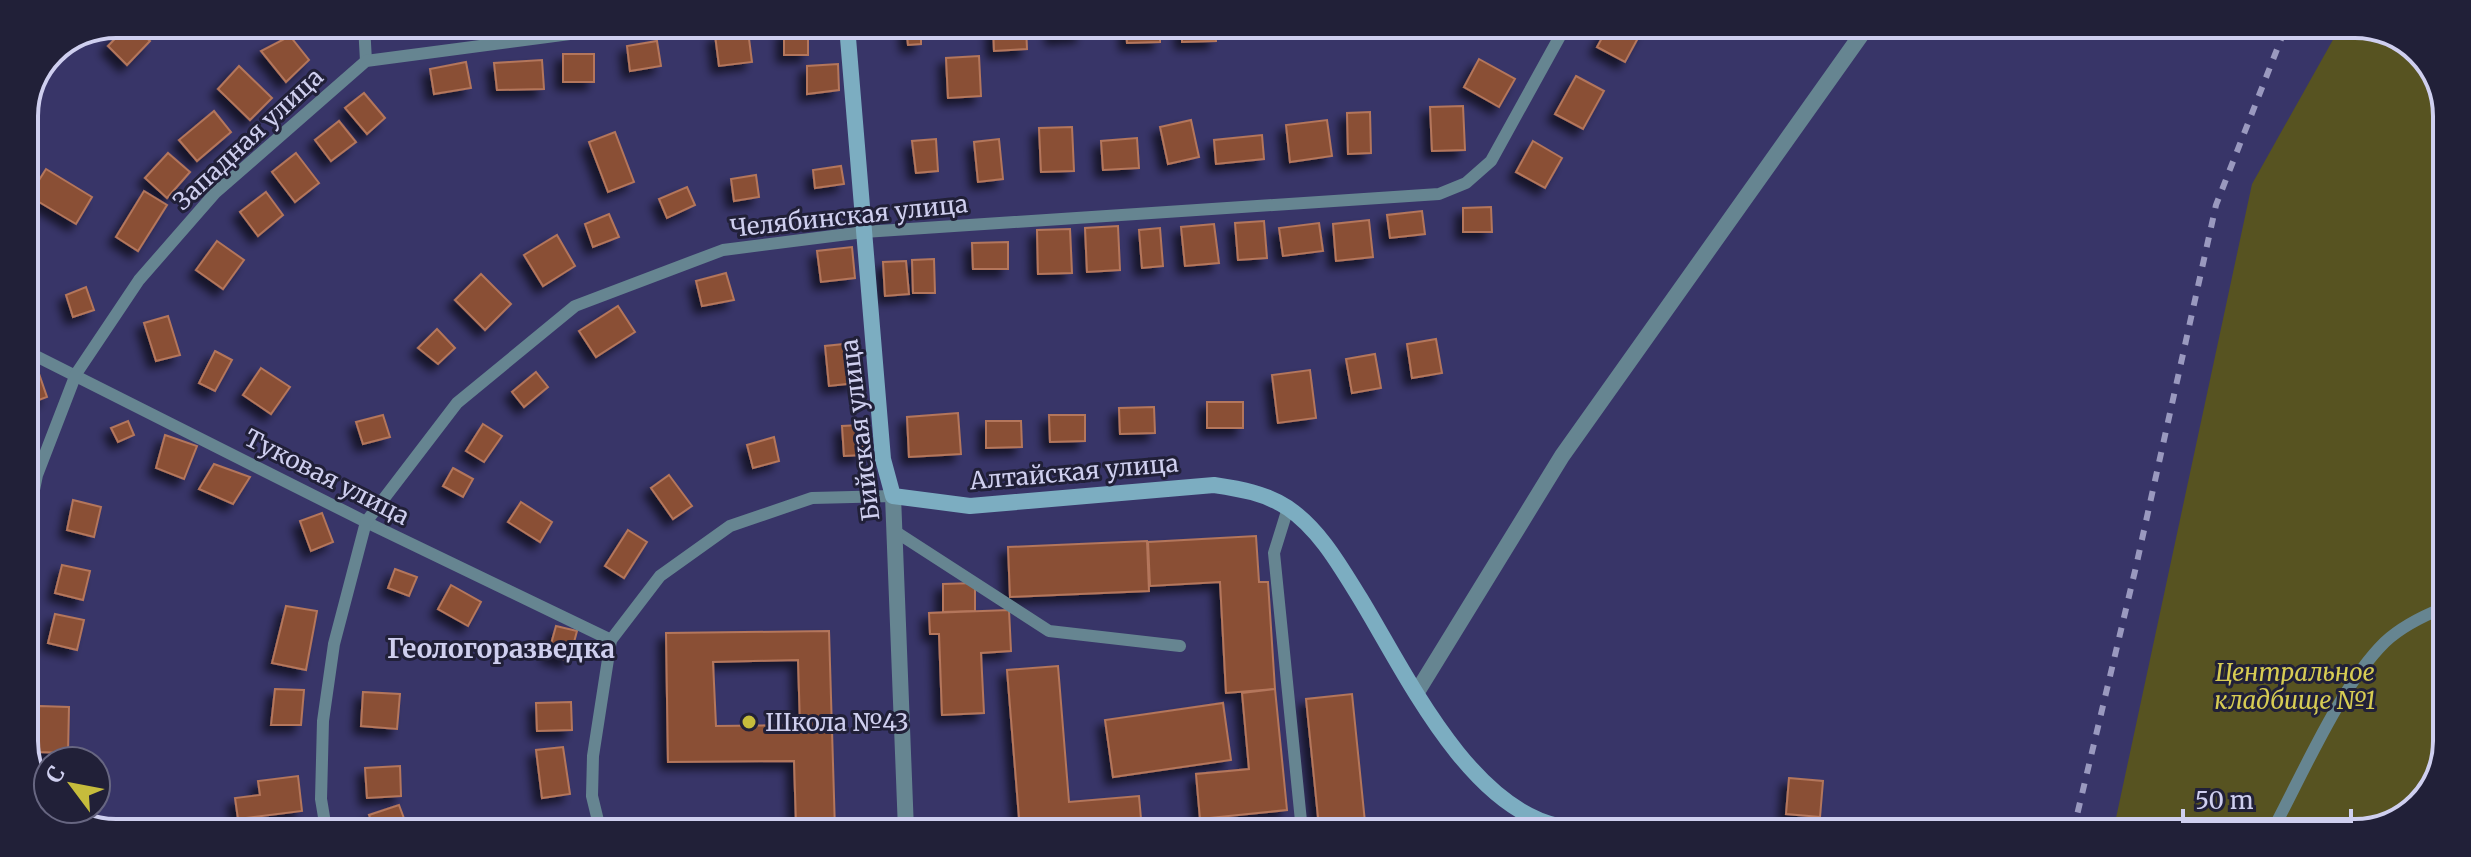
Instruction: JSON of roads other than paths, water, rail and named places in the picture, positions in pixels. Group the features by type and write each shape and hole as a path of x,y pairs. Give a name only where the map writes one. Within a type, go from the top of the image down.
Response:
{"street":[{"name":"Бийская улица","path":"848,38 883,459 893,496 896,532 906,819"},
{"path":"1417,692 1562,456 1859,38"},
{"name":"Алтайская улица","path":"893,496 970,506 1214,485 1253,490 1288,508 1311,527 1337,561 1457,752 1487,786 1520,809 1541,819"}],"lane":[{"path":"365,38 366,61 540,38"},
{"name":"Челябинская улица","path":"324,819 321,799 325,706 334,644 366,522 457,403 575,306 723,250 864,232 1439,194 1466,183 1491,161 1559,38"},
{"name":"Западная улица","path":"38,472 76,374 139,280 215,193 366,61"},
{"name":"Туковая улица","path":"38,356 366,522 611,640"},
{"name":"Алтайская улица","path":"598,819 592,796 593,756 611,640 660,576 730,526 812,498 893,496"},
{"path":"1288,508 1274,553 1301,819"},
{"path":"896,532 1049,631 1180,646"},
{"path":"2279,819 2353,683 2385,642 2433,612"}],"railway":[{"path":"2076,819 2216,205 2281,38"}],"place":[{"name":"Школа №43","path":"749,722"}],"district":[{"name":"Геологоразведка","path":"501,648"}],"park label":[{"name":"Центральное кладбище №1","path":"2295,686"}]}
